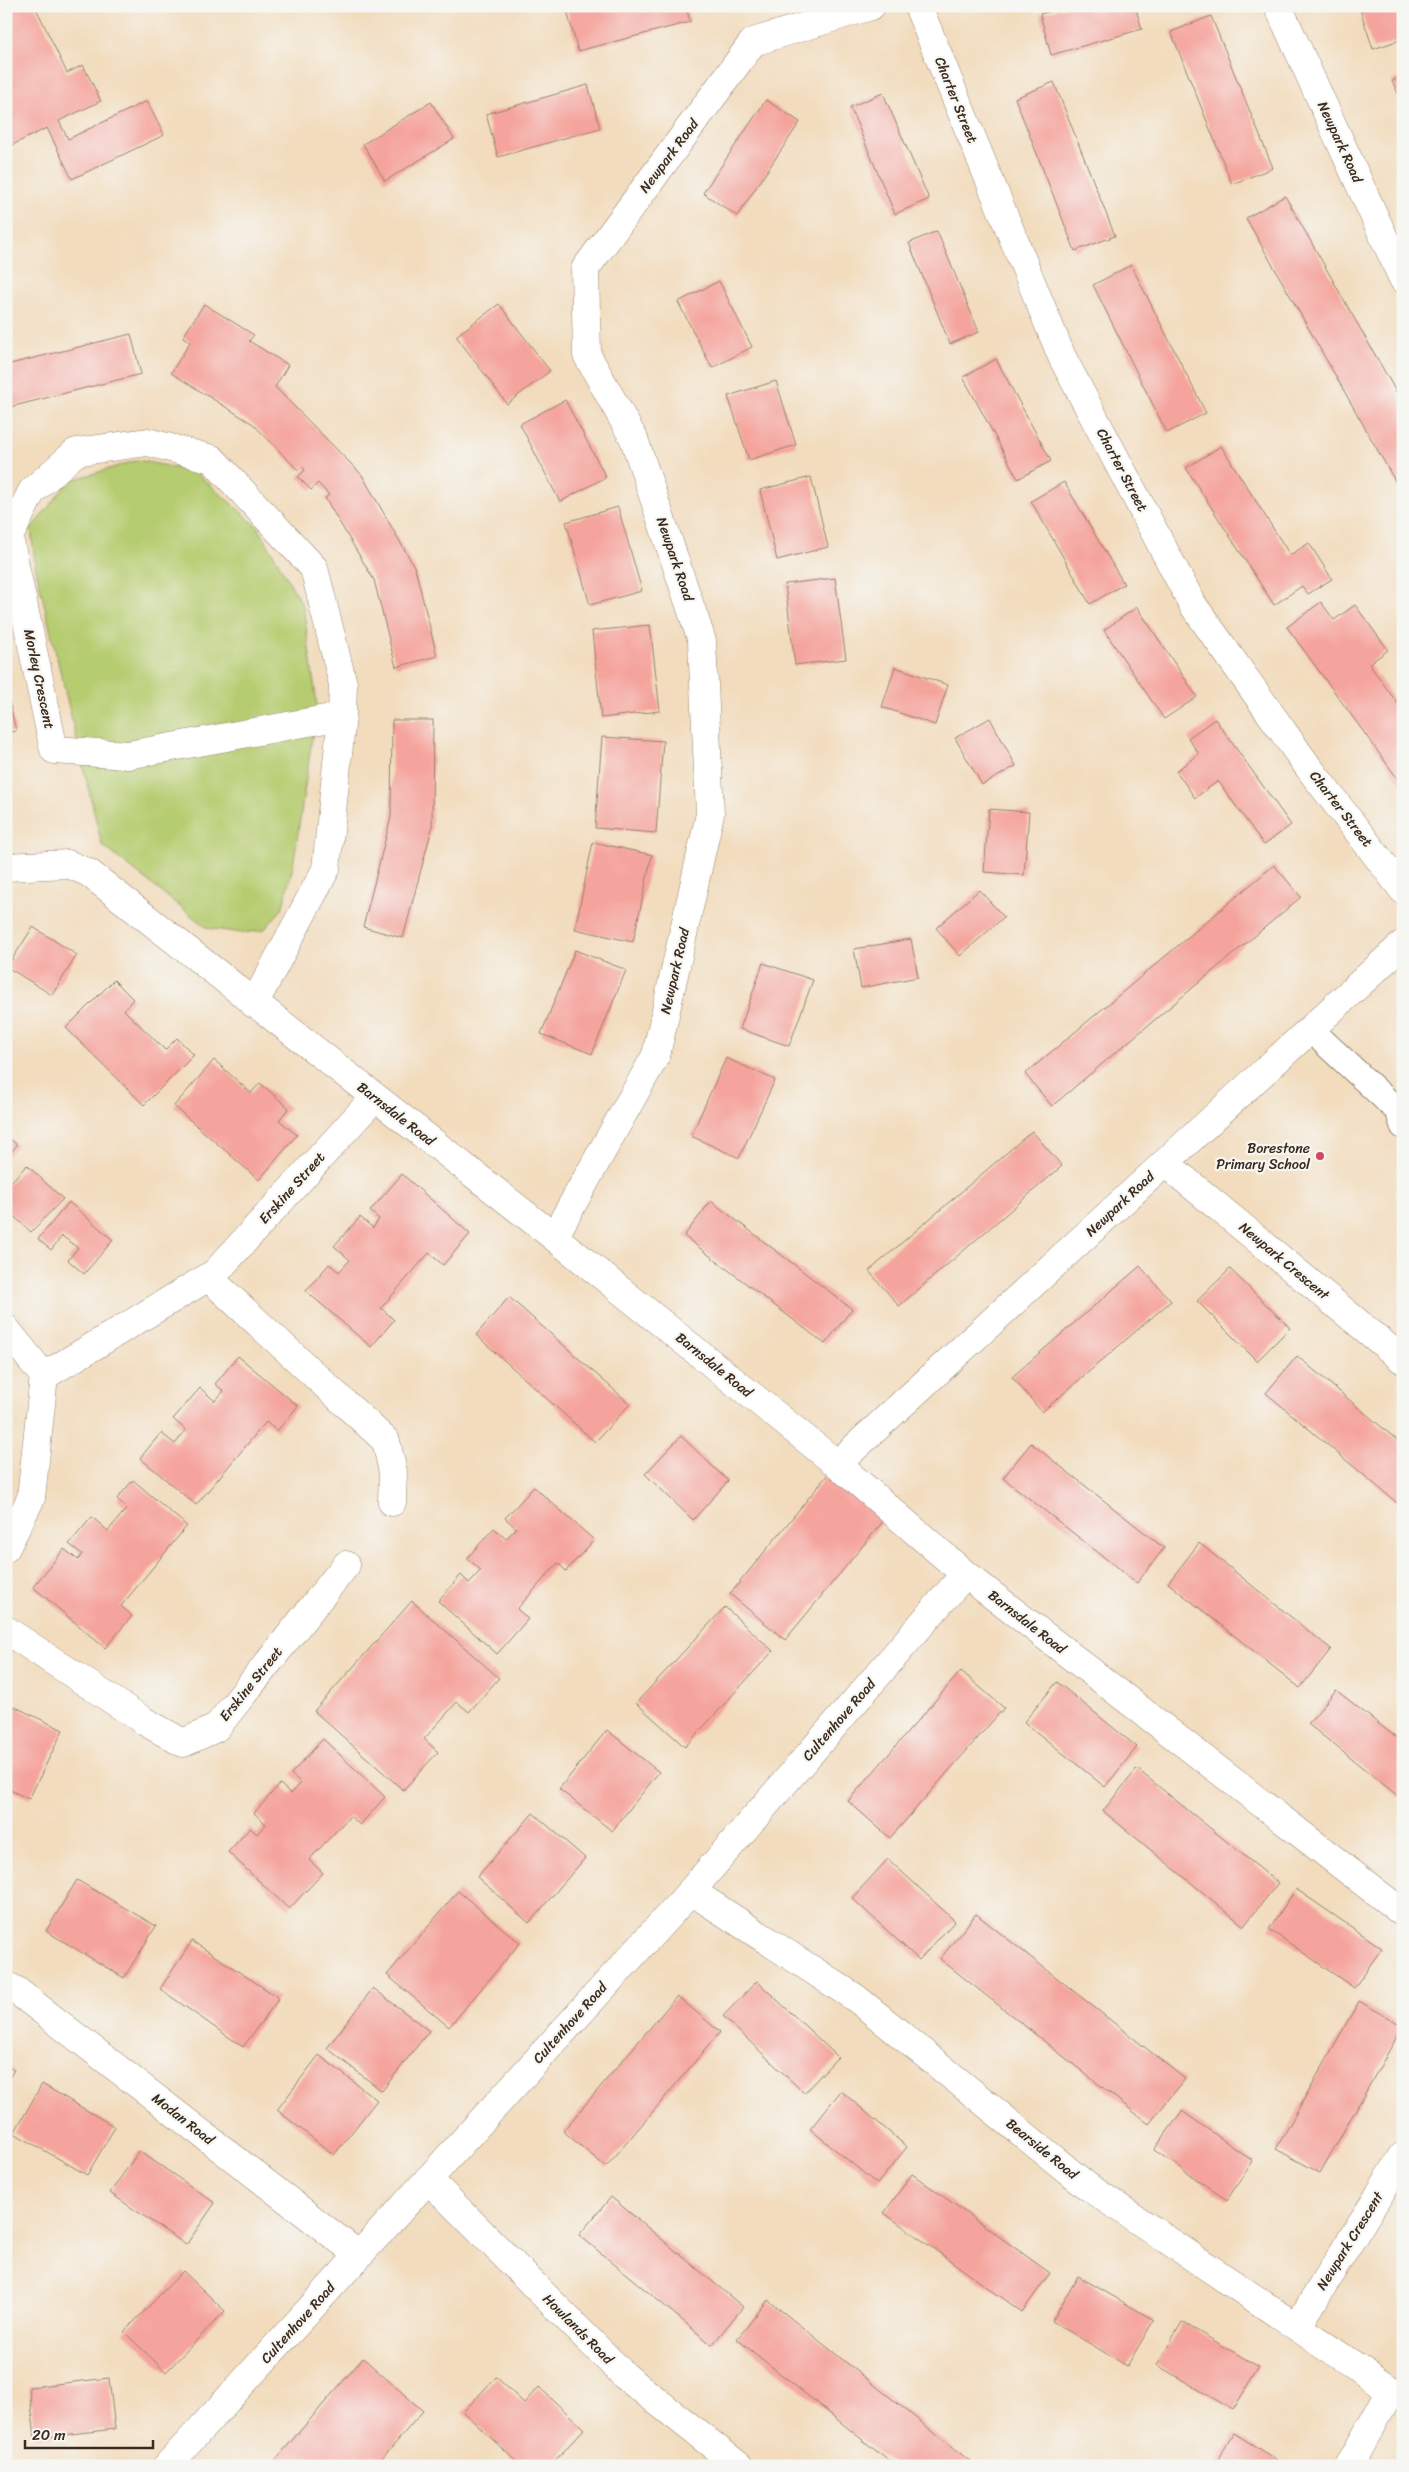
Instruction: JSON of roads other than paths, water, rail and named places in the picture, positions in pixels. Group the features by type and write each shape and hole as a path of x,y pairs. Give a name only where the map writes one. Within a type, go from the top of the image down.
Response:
{"street":[{"name":"Newpark Road","path":"554,1237 656,1055 710,814 702,641 634,439 587,354 585,270 753,42 871,6"},
{"name":"Charter Street","path":"918,6 1062,357 1193,604 1309,768 1403,890"},
{"name":"Newpark Road","path":"1278,6 1403,278"},
{"name":"Morley Crescent","path":"254,1004 326,870 342,716 343,684 314,568 212,458 148,442 76,452 32,491 9,537 54,750 128,755 342,716"},
{"name":"Barnsdale Road","path":"6,867 68,864 89,872 254,1004 554,1237 837,1464 965,1574 1403,1913"},
{"name":"Newpark Road","path":"837,1464 1403,944"},
{"name":"Erskine Street","path":"44,1376 215,1273 375,1097"},
{"name":"Newpark Crescent","path":"1165,1163 1403,1360"},
{"path":"208,1277 386,1441 393,1472 392,1502"},
{"path":"6,1329 44,1376 31,1498 6,1548"},
{"name":"Erskine Street","path":"6,1630 144,1721 183,1743 216,1728 346,1565"},
{"name":"Cultenhove Road","path":"167,2466 690,1891 965,1574"},
{"name":"Bearside Road","path":"690,1891 857,1998 1087,2186 1397,2393"},
{"name":"Modan Road","path":"6,1985 17,1991 359,2255"},
{"name":"Newpark Crescent","path":"1297,2327 1403,2156"},
{"name":"Howlands Road","path":"428,2180 625,2376 739,2466"},
{"path":"1349,2466 1397,2393"}],"lane":[{"path":"1310,1030 1398,1111 1403,1126"}],"place":[{"name":"Borestone Primary School","path":"1320,1156"}]}
